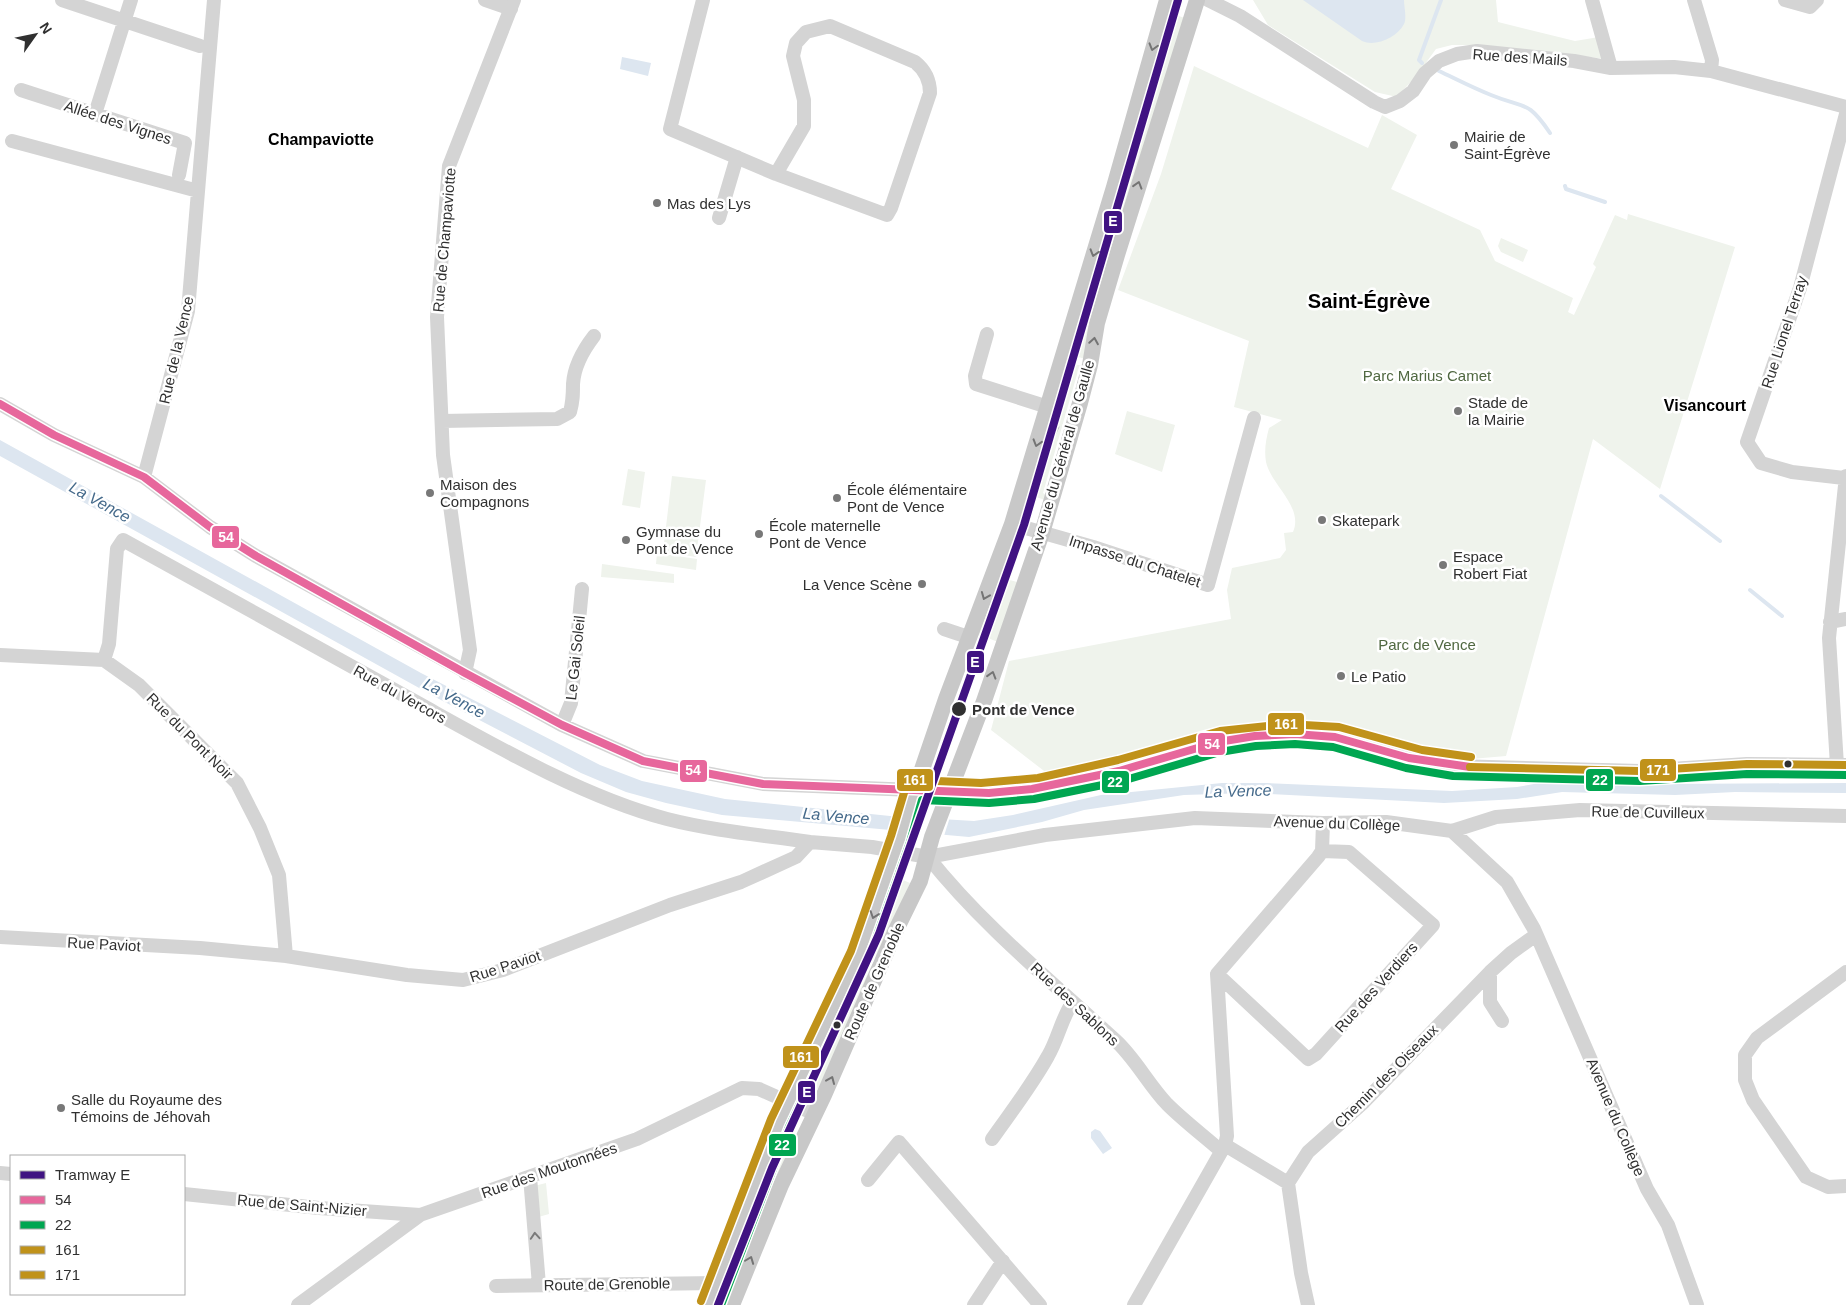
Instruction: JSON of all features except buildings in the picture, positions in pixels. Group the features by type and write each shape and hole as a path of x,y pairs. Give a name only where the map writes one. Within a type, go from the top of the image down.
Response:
{"main road":[{"name":"Avenue du Général de Gaulle","path":"913,796 946,699 1012,524 1167,0"},
{"name":"Avenue du Général de Gaulle","path":"947,798 984,701 1042,533 1090,365 1097,323 1197,0"},
{"name":"Route de Grenoble","path":"710,1305 789,1102 820,1045 860,955 898,846 913,796"},
{"name":"Route de Grenoble","path":"732,1305 761,1230 815,1114 896,930 920,881 932,837 947,798"}],"street":[{"path":"62,0 200,46"},
{"path":"95,114 131,0"},
{"name":"Rue de la Vence","path":"144,476 188,311 214,0"},
{"name":"Rue de Champaviotte","path":"465,674 470,650 444,464 437,317 449,166 512,4 485,0"},
{"path":"703,0 670,129 776,174 887,215 930,92 930,83 921,66 830,26 806,32 796,43 793,56 804,100 804,126 776,174"},
{"name":"Rue des Mails","path":"1208,0 1240,16 1374,102 1385,106 1400,101 1413,91 1425,73 1439,61 1466,52 1477,51 1574,61 1611,68 1674,67 1711,71 1846,107"},
{"path":"1592,0 1611,68"},
{"path":"1694,0 1712,60 1711,71"},
{"path":"1784,0 1810,7 1817,0"},
{"name":"Allée des Vignes","path":"21,90 185,143 179,175"},
{"name":"Rue Lionel Terray","path":"1845,477 1792,472 1761,463 1747,442 1800,288 1846,114"},
{"path":"12,140 198,191"},
{"path":"719,218 737,157"},
{"path":"987,334 975,376 976,384 1048,407"},
{"path":"442,421 557,419 570,412 574,398 574,374 585,348 594,336"},
{"path":"0,404 54,435 144,476 210,527 256,556 465,674 562,725 643,761 763,784 947,798 1032,790 1119,770 1218,742 1255,736 1295,734 1335,737 1409,758 1453,766 1640,771 1747,764 1841,765 1828,638 1845,477"},
{"name":"Impasse du Chatelet","path":"1012,524 1101,550 1208,585 1254,418"},
{"name":"Rue du Vercors","path":"104,660 109,644 117,549 123,540 503,749 598,795 666,819 710,828 810,842"},
{"name":"Le Gai Soleil","path":"562,725 571,703 582,589"},
{"path":"1830,622 1846,619"},
{"path":"944,629 962,635"},
{"path":"0,655 104,660"},
{"name":"Rue du Pont Noir","path":"104,660 139,685 236,783 260,828 279,875 286,956"},
{"name":"Rue de Cuvilleux","path":"1452,831 1496,817 1580,810 1846,816"},
{"name":"Avenue du Collège","path":"898,846 928,857 1045,836 1195,818 1323,823 1386,822 1452,831 1507,882 1536,935 1647,1189 1668,1225 1697,1305"},
{"path":"1134,1305 1228,1136 1217,974 1322,851 1323,823"},
{"path":"810,842 898,846"},
{"name":"Rue Paviot","path":"0,937 200,948 286,956 406,975 463,980 503,970 670,905 741,882 796,857 810,842"},
{"name":"Rue des Verdiers","path":"1217,974 1308,1059 1316,1054 1433,925 1349,852 1322,851"},
{"name":"Rue des Sablons","path":"928,857 956,891 1072,1003 1116,1041 1167,1104 1223,1148 1288,1183"},
{"name":"Chemin des Oiseaux","path":"1288,1183 1308,1152 1364,1102 1490,972 1511,953 1536,935"},
{"path":"1490,972 1490,1002 1502,1021"},
{"path":"1846,972 1757,1038 1745,1056 1745,1080 1753,1100 1806,1177 1828,1187 1846,1186"},
{"path":"992,1139 1047,1058 1072,1003"},
{"name":"Rue des Moutonnées","path":"298,1305 420,1215 637,1139 742,1088 760,1089 815,1114"},
{"path":"868,1180 899,1142 1040,1305"},
{"path":"530,1177 539,1285"},
{"path":"1288,1183 1301,1273 1308,1305"},
{"name":"Rue de Saint-Nizier","path":"185,1194 318,1208 420,1215"},
{"path":"974,1305 1003,1261"},
{"name":"Route de Grenoble","path":"496,1286 718,1283"}],"green space":[{"path":"1253,0 1496,0 1498,22 1575,41 1599,37 1606,59 1481,45 1452,45 1436,49 1417,75 1397,97 1375,92 1268,25"},
{"path":"1169,13 1185,18 1085,359 1069,354"},
{"path":"1194,66 1368,148 1382,115 1417,135 1391,189 1480,230 1495,261 1573,298 1568,312 1574,315 1596,267 1593,264 1615,215 1627,220 1628,214 1735,247 1660,489 1593,439 1506,756 1471,759 1413,752 1369,738 1308,727 1238,728 1117,763 1048,774 991,730 1009,661 1231,619 1227,590 1232,568 1280,558 1286,550 1284,533 1293,532 1295,523 1291,505 1269,471 1265,458 1269,428 1282,420 1234,407 1249,341 1118,290 1161,174"},
{"path":"1501,238 1528,250 1523,262 1501,252 1498,246"},
{"path":"1067,362 1082,366 1081,372 1078,371 1043,493 1046,495 1045,500 1027,494"},
{"path":"1127,411 1175,425 1162,472 1115,454"},
{"path":"628,469 645,472 640,508 622,505"},
{"path":"672,476 706,480 696,557 663,552"},
{"path":"657,553 697,559 696,570 656,564"},
{"path":"602,564 674,574 674,583 601,577"},
{"path":"999,577 1017,582 998,642 975,633"},
{"path":"891,875 910,883 818,1089 808,1083"},
{"path":"782,1128 797,1135 728,1305 715,1305"},
{"path":"546,1183 549,1214 535,1218 534,1186"}],"water":[{"path":"1303,0 1404,0 1405,22 1401,29 1391,37 1379,42 1367,43"},
{"path":"622,57 651,63 648,76 620,69"},
{"name":"La Vence","path":"0,440 421,673 600,765 642,781 725,799 890,816 974,821 1013,815 1101,795 1222,783 1266,783 1452,791 1517,787 1562,779 1669,784 1846,783 1846,793 1735,792 1675,795 1562,792 1517,799 1444,803 1248,793 1184,795 1084,810 1042,822 969,837 722,815 626,792 581,773 439,699 0,456"},
{"path":"1095,1129 1100,1131 1112,1148 1103,1154 1091,1138 1091,1132"}],"pier":[{"path":"894,814 950,817 944,836 936,837 889,833"}],"waterway":[{"path":"1422,63 1419,60 1441,0"},
{"path":"1439,71 1484,92 1525,106 1536,115 1550,133"},
{"path":"1565,186 1566,189 1605,202"},
{"path":"1661,496 1720,541"},
{"path":"1750,590 1782,616"}],"tram line":[{"name":"E","path":"718,1305 772,1168 879,934 1024,525 1178,0"},
{"path":"1040,467 1059,427"}],"transit line":[{"name":"54","path":"0,404 54,435 144,477 210,527 256,556 465,673 562,725 643,761 763,784 989,793 1032,789 1119,771 1218,742 1255,736 1295,734 1335,737 1409,758 1470,767"},
{"name":"161","path":"701,1301 771,1119 851,951 891,836 906,786 909,782 915,780 981,783 1038,778 1118,760 1220,731 1287,724 1339,727 1422,750 1471,757"},
{"name":"22","path":"721,1305 789,1127 869,958 910,842 922,800 989,803 1034,799 1122,781 1220,752 1256,746 1295,744 1333,747 1406,768 1453,776 1640,781 1747,774 1846,775"},
{"name":"171","path":"1470,767 1640,771 1747,764 1846,765"}],"place":[{"name":"Mairie de Saint-Égrève","path":"1454,145"},
{"name":"Mas des Lys","path":"657,203"},
{"name":"Stade de la Mairie","path":"1458,411"},
{"name":"Maison des Compagnons","path":"430,493"},
{"name":"École élémentaire Pont de Vence","path":"837,498"},
{"name":"Skatepark","path":"1322,520"},
{"name":"École maternelle Pont de Vence","path":"759,534"},
{"name":"Gymnase du Pont de Vence","path":"626,540"},
{"name":"Espace Robert Fiat","path":"1443,565"},
{"name":"La Vence Scène","path":"922,584"},
{"name":"Le Patio","path":"1341,676"},
{"name":"Pont de Vence","path":"959,709"},
{"name":"Salle du Royaume des Témoins de Jéhovah","path":"61,1108"}],"district":[{"name":"Champaviotte","path":"321,139"},
{"name":"Saint-Égrève","path":"1369,301"},
{"name":"Visancourt","path":"1705,405"}],"park label":[{"name":"Parc Marius Camet","path":"1427,375"},
{"name":"Parc de Vence","path":"1427,644"}]}
